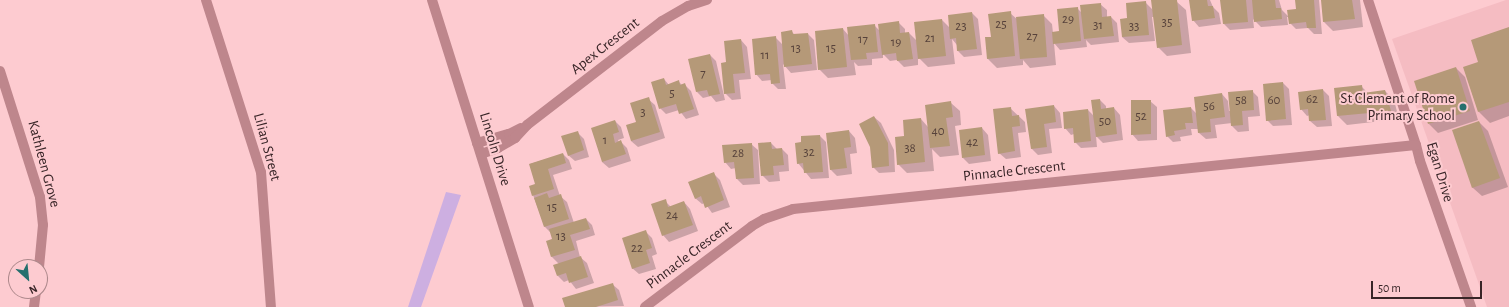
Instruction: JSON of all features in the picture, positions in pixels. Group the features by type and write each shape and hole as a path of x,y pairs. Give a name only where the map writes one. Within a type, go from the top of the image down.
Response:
{"street":[{"name":"Lilian Street","path":"206,0 261,172 271,307"},
{"name":"Lincoln Drive","path":"432,0 529,307"},
{"name":"Apex Crescent","path":"477,143 509,134 526,125 662,21 688,6 707,0"},
{"name":"Egan Drive","path":"1368,0 1416,145 1422,168 1470,307"},
{"name":"Kathleen Grove","path":"0,70 40,197 43,225 40,259"},
{"name":"Apex Crescent","path":"481,154 506,144 515,138 526,125"},
{"name":"Pinnacle Crescent","path":"645,307 752,226 764,219 793,209 1416,145"}],"shaded area":[{"name":"St Clement of Rome Primary School","path":"1509,0 1509,307 1487,307 1392,39"},
{"path":"446,192 461,195 421,307 408,307"}],"building":[{"path":"1151,0 1177,0 1182,45 1157,48"},
{"path":"1189,0 1207,0 1208,6 1213,6 1215,18 1192,21"},
{"path":"1220,0 1246,0 1248,22 1223,24"},
{"path":"1252,0 1275,0 1276,8 1281,8 1282,19 1254,22"},
{"path":"1295,0 1314,0 1316,28 1307,28 1306,22 1289,24 1287,10 1296,9"},
{"path":"1321,0 1352,0 1355,19 1323,22"},
{"path":"1146,1 1149,35 1122,37 1120,19 1127,18 1126,3"},
{"path":"1101,3 1102,17 1111,16 1114,36 1084,39 1080,5"},
{"path":"1078,7 1081,41 1053,44 1052,32 1059,31 1057,9"},
{"path":"1011,11 1015,56 987,59 985,37 991,37 988,14"},
{"path":"972,12 977,49 957,51 956,38 950,39 948,15"},
{"path":"1044,14 1047,57 1020,59 1016,17"},
{"path":"942,19 946,56 918,59 914,22"},
{"path":"899,21 900,33 909,32 913,59 897,61 896,53 882,55 878,24"},
{"path":"875,24 878,52 866,53 867,59 851,60 847,27"},
{"path":"1509,27 1509,102 1478,112 1463,67 1478,62 1471,40"},
{"path":"843,28 847,67 818,70 815,31"},
{"path":"792,30 793,34 808,33 812,64 784,67 781,32"},
{"path":"776,36 780,83 771,84 770,74 755,75 752,39"},
{"path":"741,39 745,73 733,74 735,93 724,94 721,63 726,62 724,41"},
{"path":"710,54 720,94 709,96 707,90 696,92 688,59"},
{"path":"1456,67 1470,111 1428,124 1414,81"},
{"path":"664,78 666,85 679,80 680,85 685,83 694,109 679,114 676,104 659,109 651,82"},
{"path":"1283,82 1286,119 1266,121 1263,84"},
{"path":"1362,85 1363,93 1385,90 1391,111 1337,116 1334,88"},
{"path":"1323,89 1326,120 1309,121 1308,109 1300,110 1298,92"},
{"path":"1253,90 1254,110 1242,111 1243,125 1231,126 1228,92"},
{"path":"1222,93 1225,117 1210,119 1211,132 1198,133 1194,97"},
{"path":"649,97 660,132 631,141 626,125 636,122 630,103"},
{"path":"1100,99 1101,109 1114,107 1117,134 1096,137 1091,100"},
{"path":"1131,100 1151,100 1151,134 1131,135"},
{"path":"951,101 953,117 946,118 950,146 930,148 925,105"},
{"path":"1054,105 1056,122 1044,124 1047,147 1031,149 1025,109"},
{"path":"1011,107 1012,116 1019,115 1020,126 1012,127 1015,151 998,154 993,109"},
{"path":"1191,107 1193,123 1185,123 1186,129 1174,131 1175,135 1166,137 1163,110"},
{"path":"1088,109 1091,141 1074,143 1073,128 1064,129 1063,112"},
{"path":"874,116 888,143 889,166 872,168 870,147 859,124"},
{"path":"921,118 925,162 897,165 895,137 904,136 903,120"},
{"path":"615,120 619,132 613,134 615,143 621,140 626,154 602,162 591,128"},
{"path":"1479,121 1500,178 1472,188 1452,130"},
{"path":"982,127 985,155 962,158 959,130"},
{"path":"849,130 851,147 844,148 847,168 830,170 826,133"},
{"path":"578,131 584,150 568,156 561,136"},
{"path":"820,135 823,172 804,173 803,163 797,164 795,143 801,142 801,136"},
{"path":"771,142 772,149 782,148 784,165 773,166 774,175 761,176 758,143"},
{"path":"752,143 754,178 736,179 734,162 724,163 722,145"},
{"path":"563,153 566,163 548,169 554,189 532,196 529,186 535,184 529,164"},
{"path":"714,172 724,200 705,208 701,196 695,199 688,182"},
{"path":"547,193 549,198 561,194 569,219 544,227 534,198"},
{"path":"666,199 668,207 684,201 693,225 662,236 651,204"},
{"path":"586,218 590,229 570,235 575,250 551,257 546,241 552,239 549,229"},
{"path":"646,230 652,248 646,250 650,263 632,269 622,238"},
{"path":"581,256 588,277 569,283 566,273 557,276 553,265"},
{"path":"613,283 618,300 596,307 565,307 562,298"}],"place":[{"name":"St Clement of Rome Primary School","path":"1463,107"}]}
